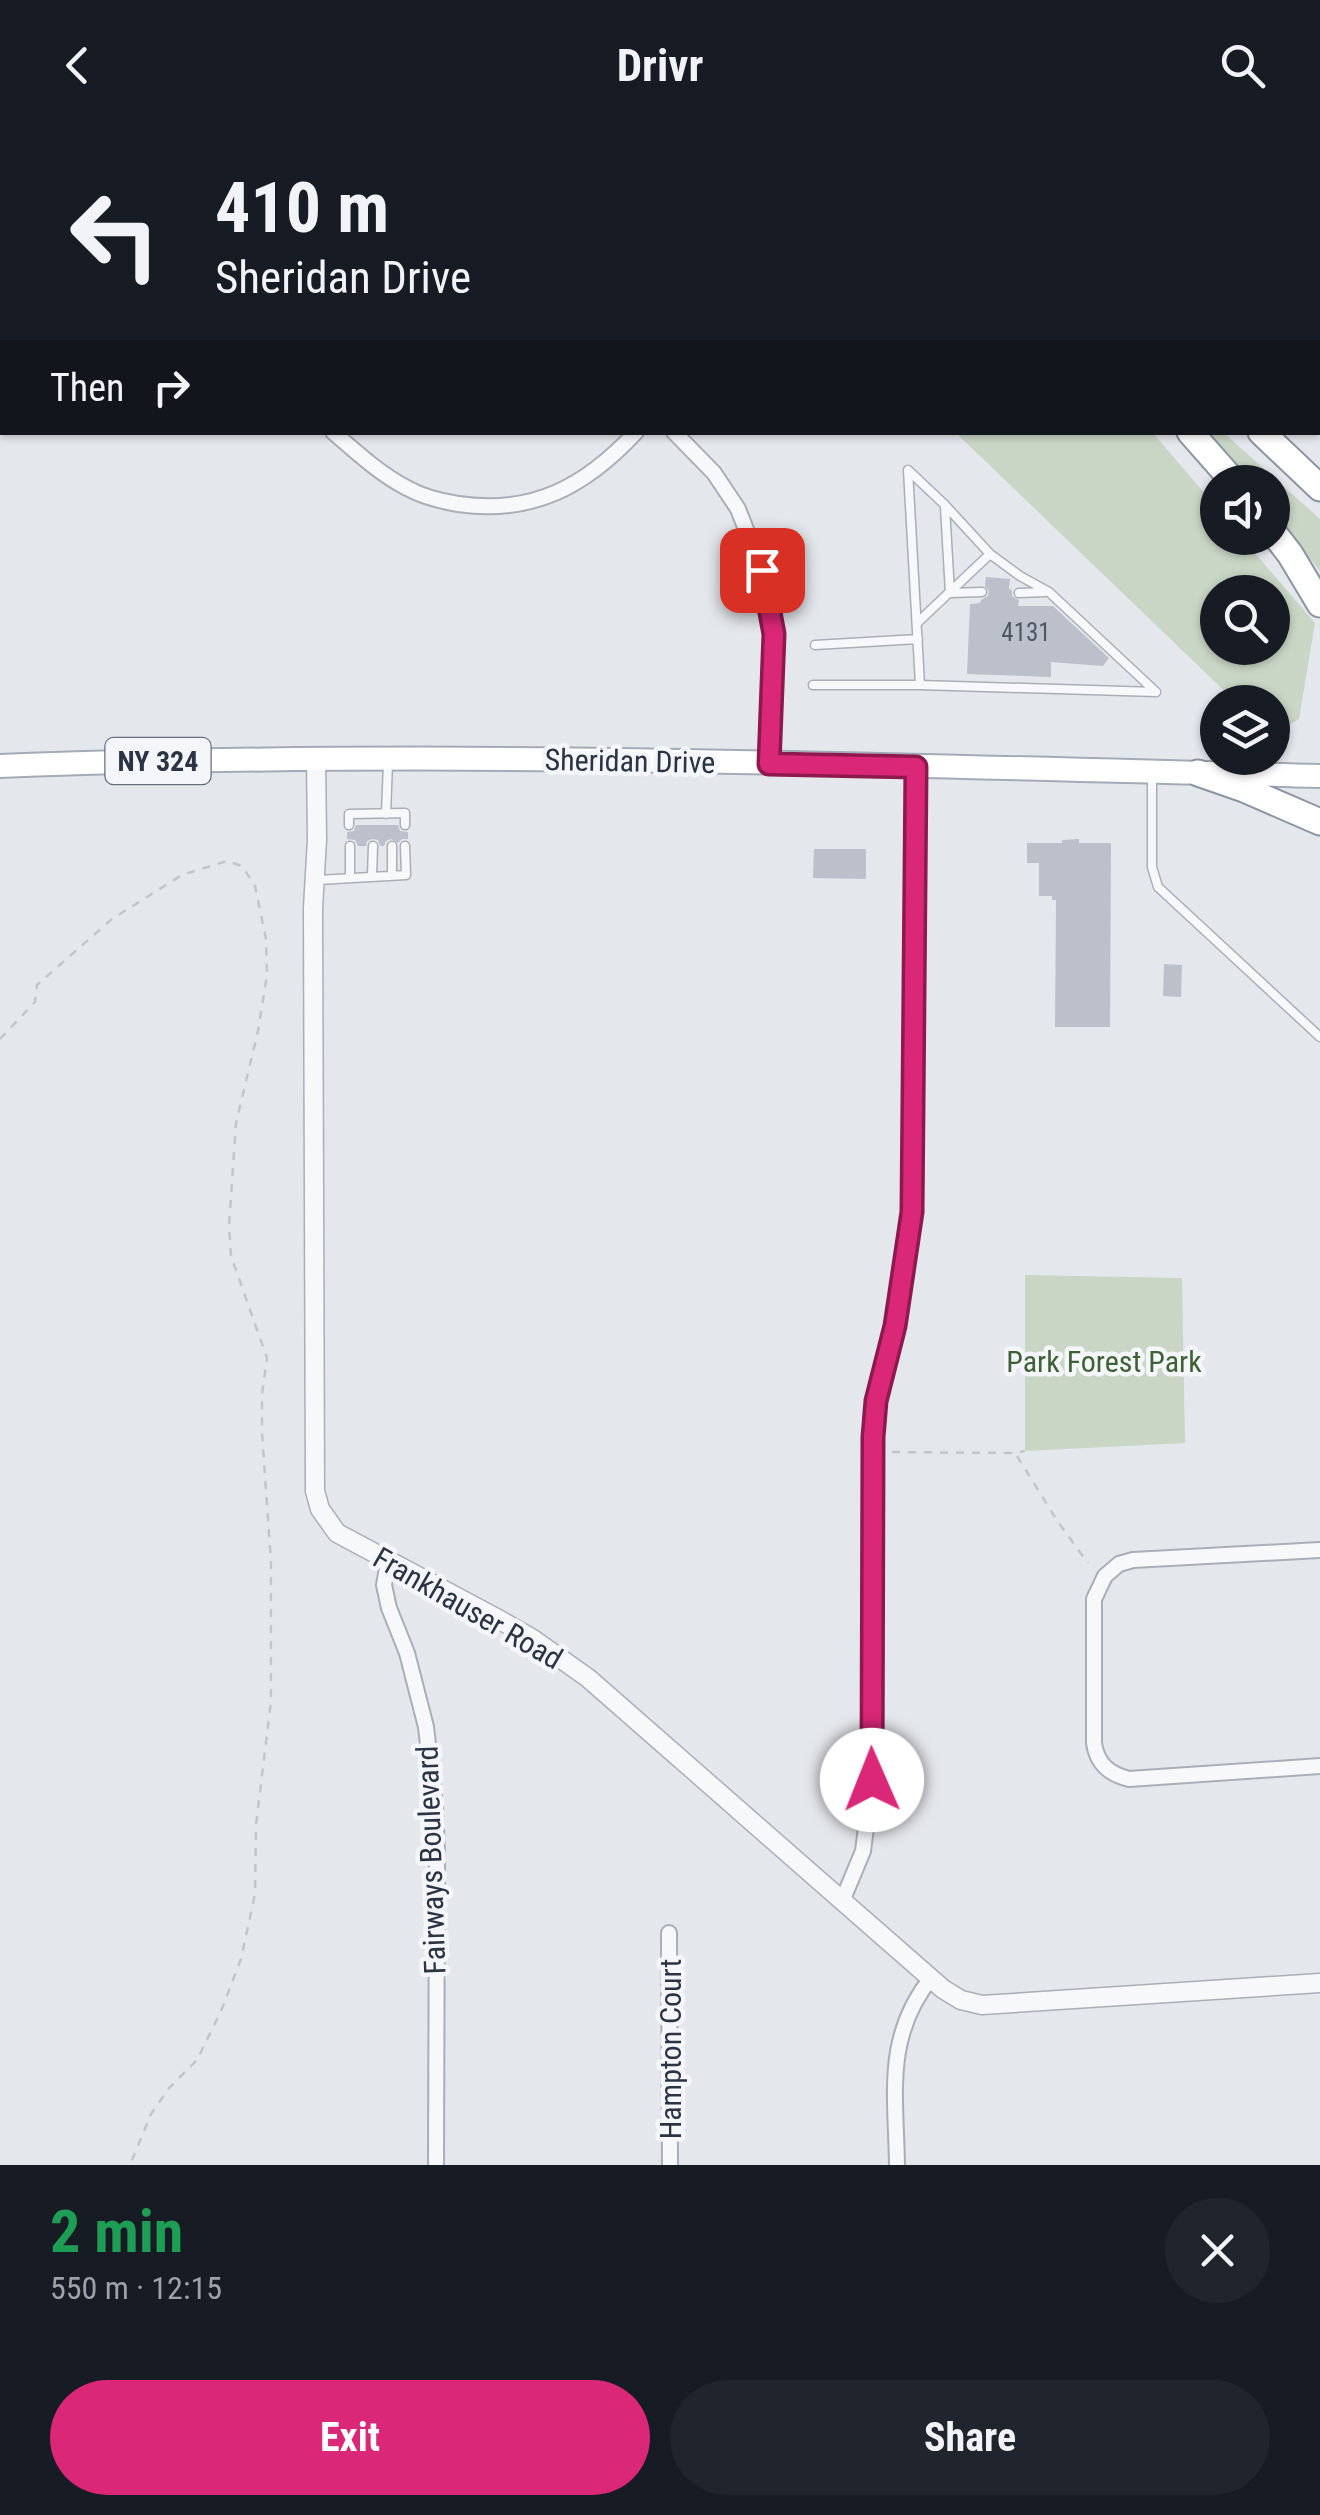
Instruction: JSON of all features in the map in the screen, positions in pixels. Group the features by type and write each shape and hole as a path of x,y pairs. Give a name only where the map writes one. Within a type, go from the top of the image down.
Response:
{"highway":[{"path":"1193,435 1219,465"},
{"path":"1264,435 1320,488"},
{"path":"1290,554 1320,604"},
{"path":"1198,774 1320,822"}],"main road":[{"name":"Sheridan Drive","path":"0,766 388,758 1320,776"}],"street":[{"path":"336,435 418,494 442,501 494,506 528,503 568,488 590,474 633,435"},
{"path":"677,435 714,473 738,509 762,570 774,634 769,764"},
{"name":"Frankhauser Road","path":"316,759 316,1491 320,1509 337,1533 500,1620 588,1678 956,1998 982,2004 1320,1982"},
{"path":"842,1899 863,1850 869,1816 873,1437 876,1401 895,1326 912,1212 916,767"},
{"path":"1320,1550 1133,1560 1105,1576 1094,1599 1094,1743 1106,1770 1129,1779 1320,1766"},
{"name":"Fairways Boulevard","path":"388,1562 384,1585 420,1697 435,1805 436,2165"},
{"name":"Hampton Court","path":"670,1932 670,2165"},
{"path":"896,2165 895,2062 899,2039 912,2006 931,1978"}],"lane":[{"path":"813,686 1156,692 1049,592 990,554 908,470 920,685"},
{"path":"945,505 950,592"},
{"path":"917,623 990,554"},
{"path":"950,592 982,592"},
{"path":"1019,593 1049,592"},
{"path":"815,645 918,640"},
{"path":"388,758 392,825"},
{"path":"1152,772 1152,867 1158,887 1320,1037"},
{"path":"349,825 349,814 405,813 405,825"},
{"path":"373,814 373,825"},
{"path":"350,846 350,877"},
{"path":"372,876 373,846"},
{"path":"392,846 392,876"},
{"path":"313,880 406,875 405,846"}],"path":[{"path":"0,1039 36,1002 38,985 112,919 182,875 227,861 242,866 255,886 266,939 267,975 236,1123 229,1226 231,1256 267,1358 262,1433 272,1562 271,1701 256,1825 255,1894 241,1959 221,2011 197,2060 168,2088 151,2114 130,2165"},
{"path":"892,1452 1024,1451"},
{"path":"1015,1453 1088,1562"}],"green space":[{"path":"958,435 1155,435 1200,488 1200,555 1257,555 1274,575 1200,575 1200,665 1290,665 1290,594 1315,623 1299,719 1290,725 1290,685 1218,685"},
{"path":"1203,435 1226,435 1260,465 1230,465"},
{"path":"1290,492 1320,519 1320,571 1290,534"},
{"name":"Park Forest Park","path":"1025,1275 1182,1278 1185,1443 1025,1451"}],"building":[{"path":"986,577 1010,579 1009,589 1019,600 1018,606 1053,606 1109,658 1103,666 1051,662 1051,677 967,674 970,604 980,603 988,596"},
{"path":"356,825 398,825 400,831 408,832 408,839 398,843 391,839 380,846 378,840 372,839 366,846 358,846 355,840 347,839 347,832 354,831"},
{"path":"1079,839 1079,843 1111,843 1110,1027 1055,1027 1056,900 1039,896 1039,863 1027,863 1027,843"},
{"path":"814,849 866,849 866,879 813,878"},
{"path":"1164,964 1182,965 1181,997 1163,996"}],"route":[{"path":"762,570 774,634 769,764 916,767 912,1212 895,1326 876,1401 873,1437 872,1780"}]}
